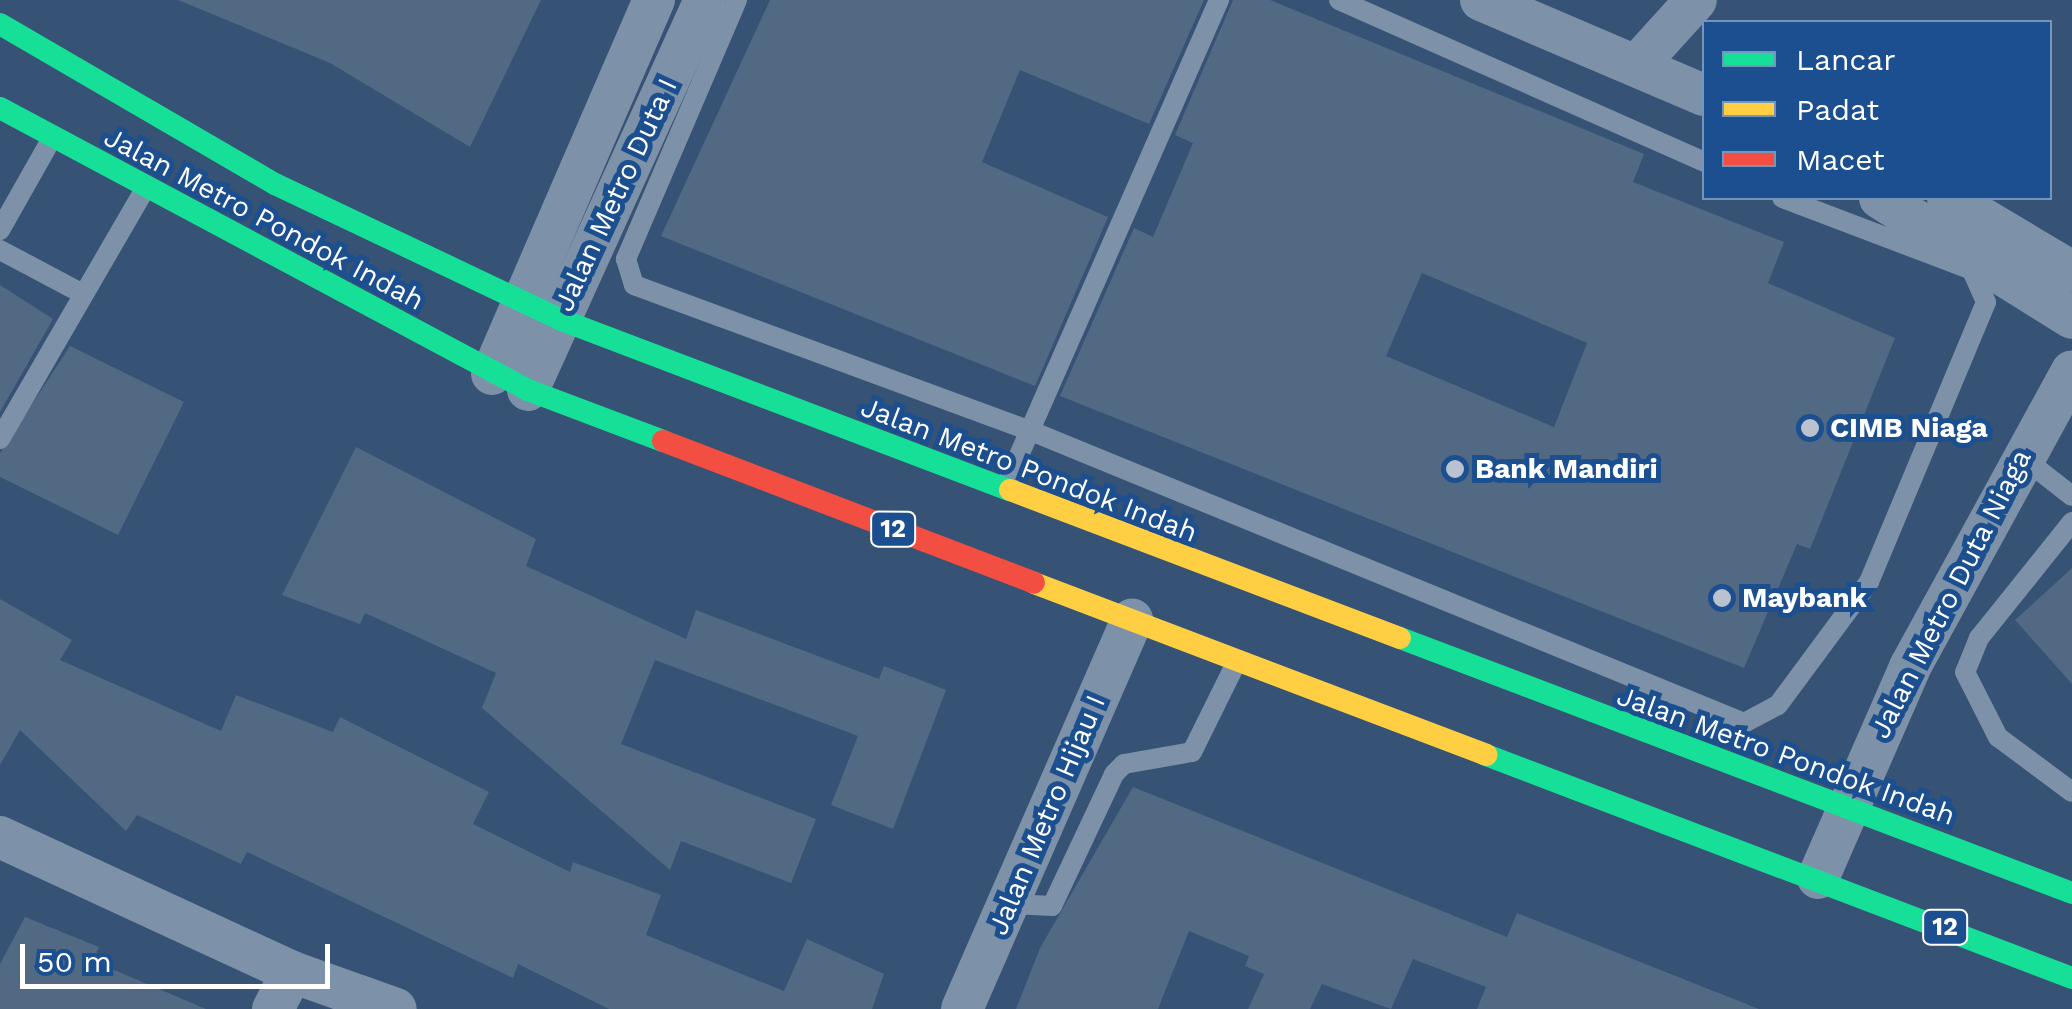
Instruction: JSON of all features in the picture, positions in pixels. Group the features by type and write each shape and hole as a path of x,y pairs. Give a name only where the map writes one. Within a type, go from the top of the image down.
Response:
{"highway":[{"name":"Jalan Metro Pondok Indah","path":"0,24 274,184 541,312 1844,811 2072,893"},
{"name":"Jalan Metro Pondok Indah","path":"0,108 143,192 510,382 2072,978"}],"street":[{"name":"Jalan Metro Duta I","path":"510,382 541,312 614,88 654,0"},
{"name":"Jalan Metro Duta I","path":"541,312 618,232 656,107 704,0"},
{"path":"1482,0 1702,94"},
{"path":"1638,64 1696,0"},
{"path":"614,88 656,107"},
{"path":"1883,200 2072,318"},
{"path":"1951,200 2072,272"},
{"name":"Jalan Metro Duta Niaga","path":"1818,878 1844,811 2021,456 2072,371"},
{"name":"Jalan Metro Hijau I","path":"962,1009 1132,620"},
{"path":"0,837 282,990 396,1009"}],"lane":[{"path":"737,0 618,232 628,273 650,296 1031,431 1730,721 1760,719 1870,582 1986,302 1972,270 1787,200"},
{"path":"1004,492 1218,0"},
{"path":"1339,0 1702,161"},
{"path":"0,230 51,140"},
{"path":"0,440 143,192"},
{"path":"0,250 83,294"},
{"path":"2021,456 2072,496"},
{"path":"2072,522 1979,638 1965,672 1998,737 2072,792"},
{"path":"1008,904 1052,906 1114,774 1124,764 1192,752 1238,659"}],"building":[{"path":"178,0 541,0 470,147 330,63"},
{"path":"770,0 1204,0 1149,124 1020,70 982,162 1108,217 1035,386 661,236"},
{"path":"1233,0 1270,0 1644,154 1633,182 1784,242 1768,283 1895,338 1810,549 1797,544 1744,668 1060,396 1134,228 1153,237 1193,143 1175,135","holes":["1422,273 1587,343 1554,427 1386,356"]},
{"path":"0,285 53,319 0,412"},
{"path":"70,346 184,402 118,535 0,477 0,453"},
{"path":"356,447 536,539 526,566 686,639 696,610 879,679 884,666 946,690 893,829 831,805 858,736 655,660 621,744 816,819 791,883 681,841 670,870 482,708 496,673 365,613 360,624 282,595"},
{"path":"2072,568 2072,684 2015,620"},
{"path":"0,599 72,640 60,660 221,731 236,695 333,732 340,717 489,792 473,824 570,872 573,862 661,895 646,935 784,991 807,939 884,974 872,1009 609,1009 518,964 513,978 247,852 241,864 137,815 126,831 20,730 0,765"},
{"path":"1133,787 1507,937 1517,913 1759,1009 1477,1009 1486,987 1413,959 1391,1009 1322,984 1310,1009 1248,1009 1264,974 1245,966 1249,956 1189,931 1158,1009 1016,1009 1040,948"},
{"path":"25,917 99,947 93,961 206,1009 0,1009 0,964"}],"traffic: fast":[{"path":"0,24 275,184 559,319 1010,490"},
{"path":"0,108 528,390 663,441"},
{"path":"1400,638 2072,893"},
{"path":"1486,755 2072,978"}],"traffic: slow":[{"path":"1010,490 1400,638"},
{"path":"1034,583 1486,755"}],"traffic: jam":[{"path":"663,441 1034,583"}],"place":[{"name":"CIMB Niaga","path":"1810,428"},
{"name":"Bank Mandiri","path":"1455,469"},
{"name":"Maybank","path":"1722,598"}]}
